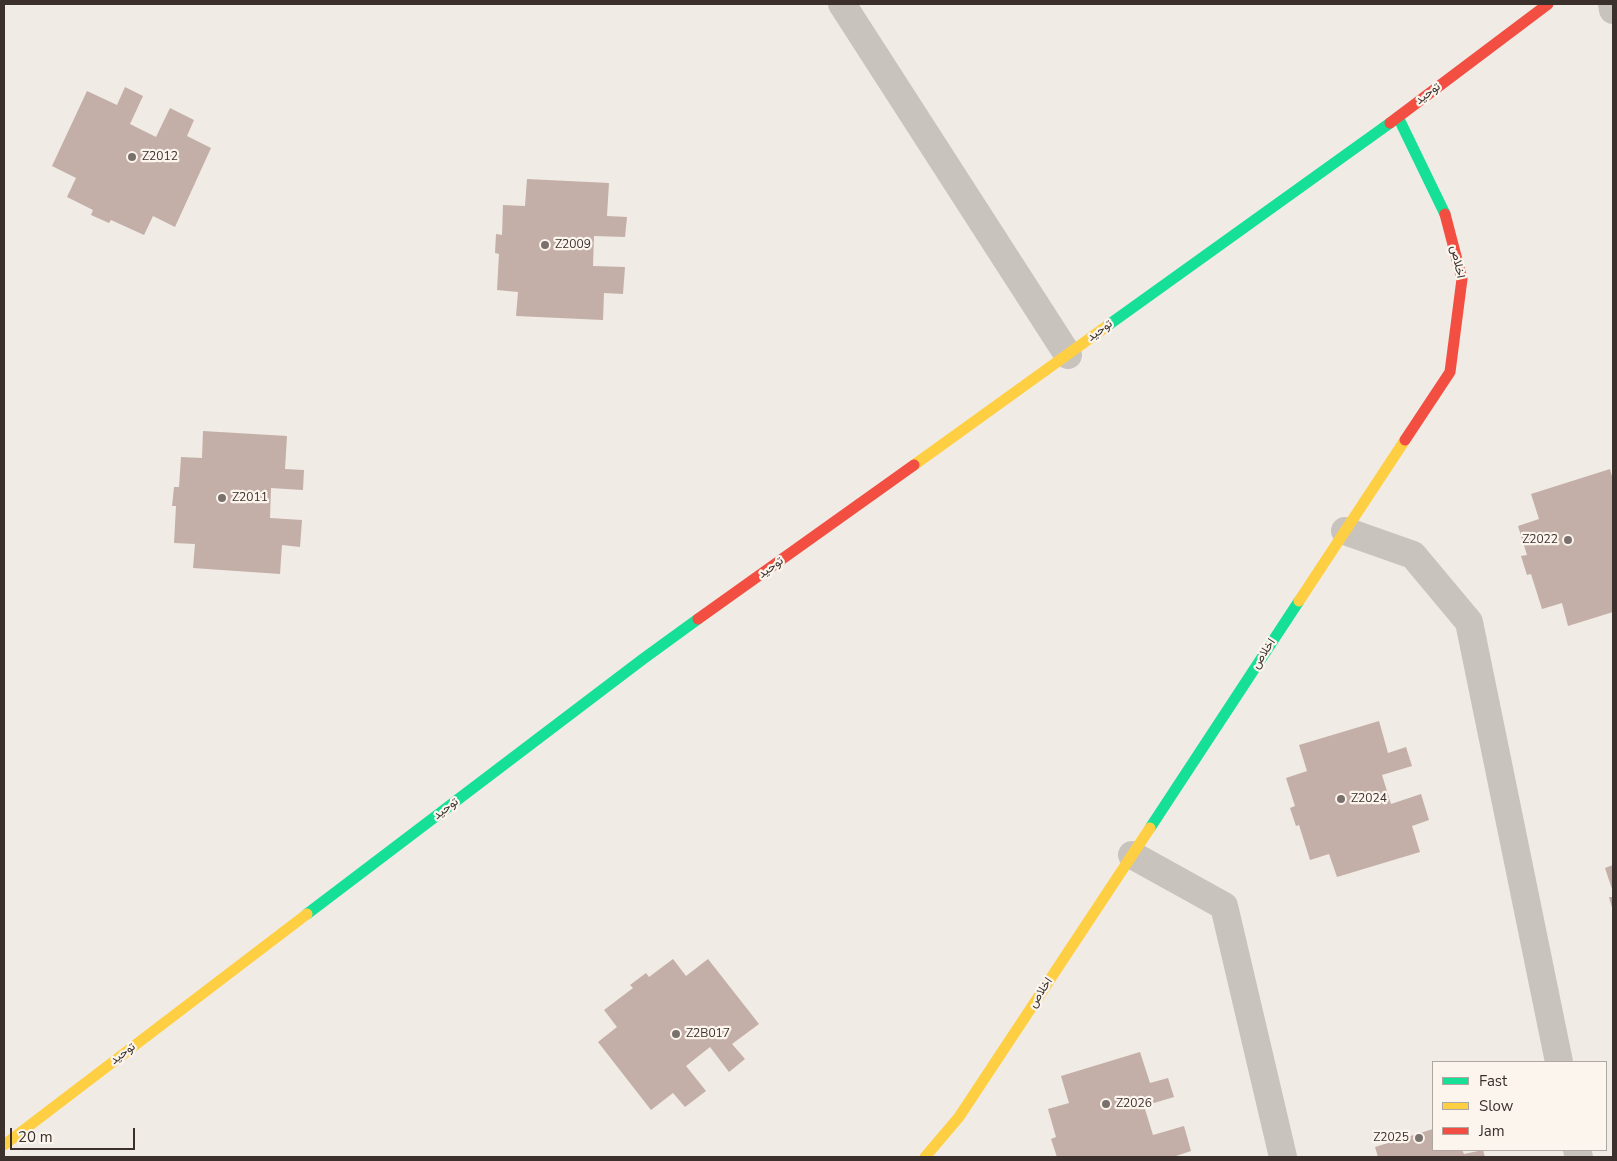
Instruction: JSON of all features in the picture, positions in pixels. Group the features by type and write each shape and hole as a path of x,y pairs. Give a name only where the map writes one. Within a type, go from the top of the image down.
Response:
{"street":[{"path":"842,4 1068,355"},
{"name":"توحید","path":"4,1145 643,659 1398,118 1548,4"},
{"path":"1612,4 1613,10"},
{"name":"اخلاص","path":"929,1156 959,1117 1450,372 1462,279 1444,210 1398,118"},
{"path":"1345,531 1413,554 1469,622 1560,1061"},
{"path":"1132,854 1224,906 1283,1157"}],"building":[{"name":"Z2012","path":"125,87 143,96 130,124 156,137 170,108 194,120 187,136 211,148 175,227 153,216 144,235 111,220 109,223 91,215 93,210 67,197 76,178 52,166 87,91 117,105"},
{"name":"Z2009","path":"527,179 609,183 607,216 627,217 625,237 594,236 593,266 625,267 623,294 604,293 603,320 516,316 518,292 497,290 499,254 495,253 496,234 502,235 503,205 525,206"},
{"name":"Z2011","path":"203,431 287,436 285,469 304,470 303,490 271,488 270,518 302,520 300,547 282,545 280,574 193,568 195,544 174,543 176,506 172,506 174,487 179,487 181,457 202,458"},
{"name":"Z2022","path":"1610,469 1613,480 1613,612 1568,626 1562,603 1542,609 1531,574 1527,575 1521,556 1527,555 1518,526 1539,519 1531,494"},
{"name":"Z2024","path":"1379,721 1388,753 1406,747 1412,766 1382,775 1391,804 1421,794 1429,820 1412,826 1420,852 1337,877 1329,854 1310,860 1299,825 1296,826 1290,808 1295,806 1286,778 1307,771 1299,745"},
{"path":"1613,865 1613,892 1605,868"},
{"path":"1609,897 1613,897 1613,911"},
{"name":"Z2B017","path":"673,959 686,976 708,959 759,1024 732,1044 745,1059 729,1072 710,1047 686,1066 706,1091 685,1107 673,1093 651,1110 598,1042 617,1027 604,1010 633,988 630,985 646,973 649,977"},
{"name":"Z2026","path":"1140,1052 1150,1083 1168,1078 1174,1097 1144,1106 1153,1135 1184,1126 1191,1151 1173,1157 1057,1157 1051,1139 1056,1137 1048,1109 1069,1103 1061,1076"},
{"name":"Z2025","path":"1432,1129 1432,1151 1462,1151 1464,1154 1483,1151 1485,1157 1378,1157 1375,1147"}],"traffic: fast":[{"path":"1398,117 1445,214"},
{"path":"1107,326 1390,123"},
{"path":"1150,828 1299,601"},
{"path":"307,914 698,619"}],"traffic: slow":[{"path":"914,465 1107,326"},
{"path":"1299,601 1405,440"},
{"path":"925,1157 959,1117 1150,828"},
{"path":"4,1145 307,914"}],"traffic: jam":[{"path":"1390,123 1548,4"},
{"path":"1405,440 1450,372 1462,279 1445,214"},
{"path":"698,619 914,465"}],"place":[{"name":"Z2012","path":"132,157"},
{"name":"Z2009","path":"545,245"},
{"name":"Z2011","path":"222,498"},
{"name":"Z2022","path":"1568,540"},
{"name":"Z2024","path":"1341,799"},
{"name":"Z2B017","path":"676,1034"},
{"name":"Z2026","path":"1106,1104"},
{"name":"Z2025","path":"1419,1138"}]}
